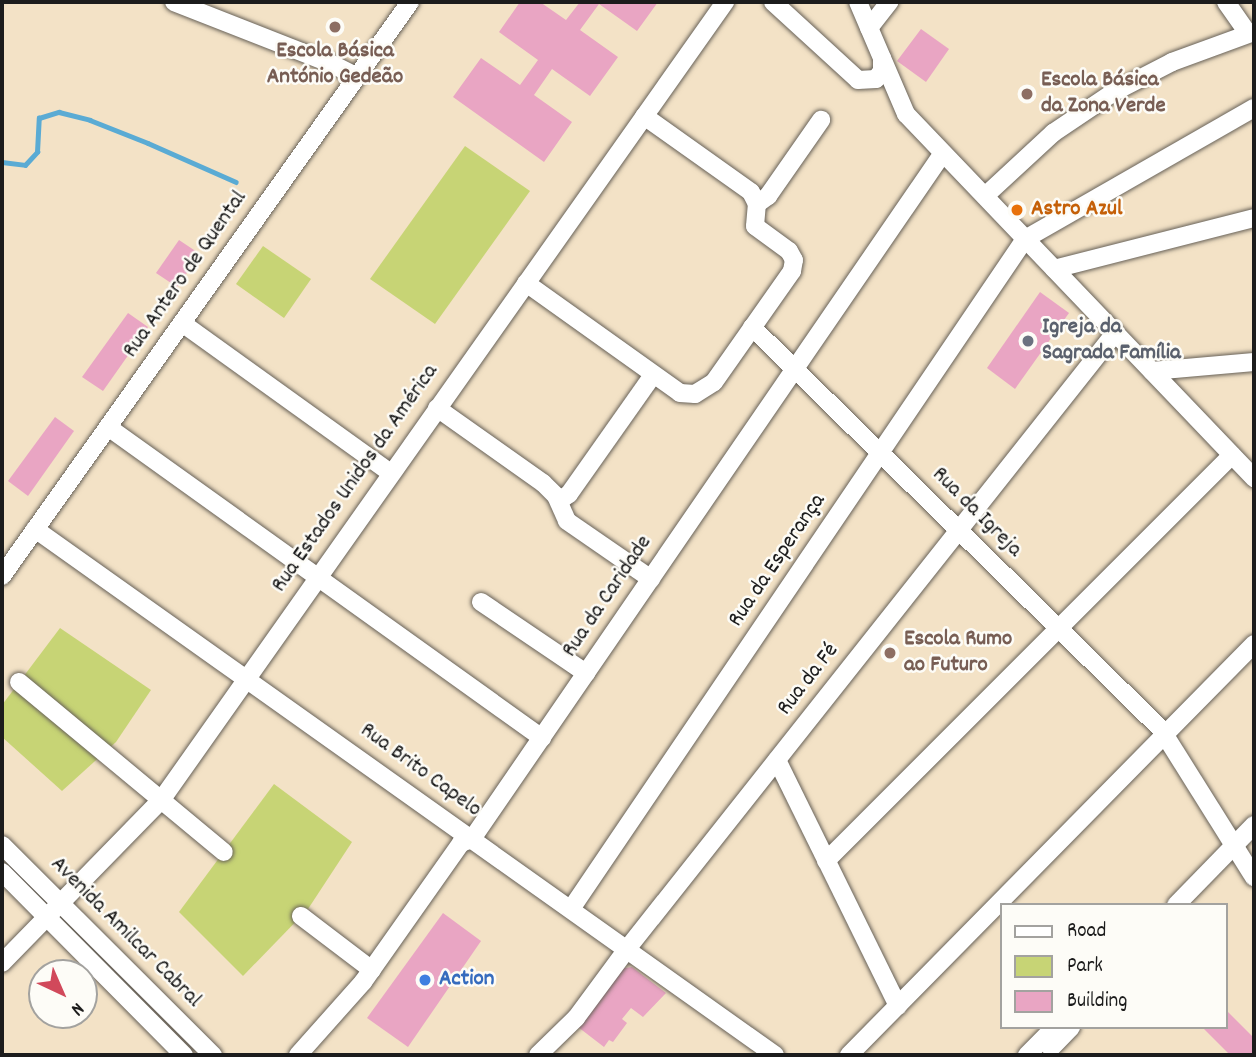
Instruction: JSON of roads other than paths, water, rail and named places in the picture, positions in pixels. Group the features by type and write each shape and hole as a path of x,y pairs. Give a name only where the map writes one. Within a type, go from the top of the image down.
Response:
{"street":[{"name":"Rua Antero de Quental","path":"2,576 410,2"},
{"name":"Rua Estados Unidos da América","path":"2,964 162,799 725,2"},
{"path":"773,2 859,80 868,82 880,75 882,58"},
{"path":"858,2 906,114 1254,478"},
{"path":"869,28 889,2"},
{"path":"985,197 1054,133 1114,92 1172,62 1251,33 1226,2"},
{"path":"183,3 330,63 357,77"},
{"path":"1025,239 1254,108"},
{"path":"526,283 680,393 695,394 709,388 792,271 794,260 789,251 755,226 757,204 751,192 644,116"},
{"path":"757,204 768,196 821,120"},
{"name":"Rua da Caridade","path":"298,1055 372,970 461,843 472,839 943,153"},
{"path":"1055,269 1254,218"},
{"name":"Rua da Esperança","path":"571,909 1025,239"},
{"path":"181,323 391,473"},
{"name":"Rua da Igreja","path":"752,327 1059,628 1164,735 1254,877"},
{"name":"Rua da Fé","path":"538,1055 576,1018 627,949 1115,332"},
{"path":"1152,371 1254,362"},
{"path":"559,501 569,494 653,375"},
{"path":"437,408 543,483 559,501 569,523 651,579"},
{"path":"108,427 542,737"},
{"path":"826,861 1232,455"},
{"name":"Rua Brito Capelo","path":"35,529 775,1055"},
{"path":"481,602 586,673"},
{"path":"849,1055 1254,644"},
{"path":"19,682 224,852"},
{"path":"776,760 898,1006"},
{"path":"1194,903 1238,850 1254,825"},
{"path":"1178,903 1238,850 1254,841"},
{"name":"Avenida Amilcar Cabral","path":"2,845 55,910 184,1055"},
{"name":"Avenida Amilcar Cabral","path":"2,872 55,910 213,1055"},
{"path":"301,916 372,970"},
{"path":"1027,1055 1053,1029"},
{"path":"1043,1055 1069,1029"}],"waterway":[{"path":"2,162 25,165 37,152 39,118 59,112 90,120 236,182"}],"place":[{"name":"Escola Básica António Gedeão","path":"335,27"},
{"name":"Escola Básica da Zona Verde","path":"1027,94"},
{"name":"Astro Azul","path":"1017,210"},
{"name":"Igreja da Sagrada Família","path":"1028,341"},
{"name":"Escola Rumo ao Futuro","path":"890,653"},
{"name":"Action","path":"425,980"}]}
